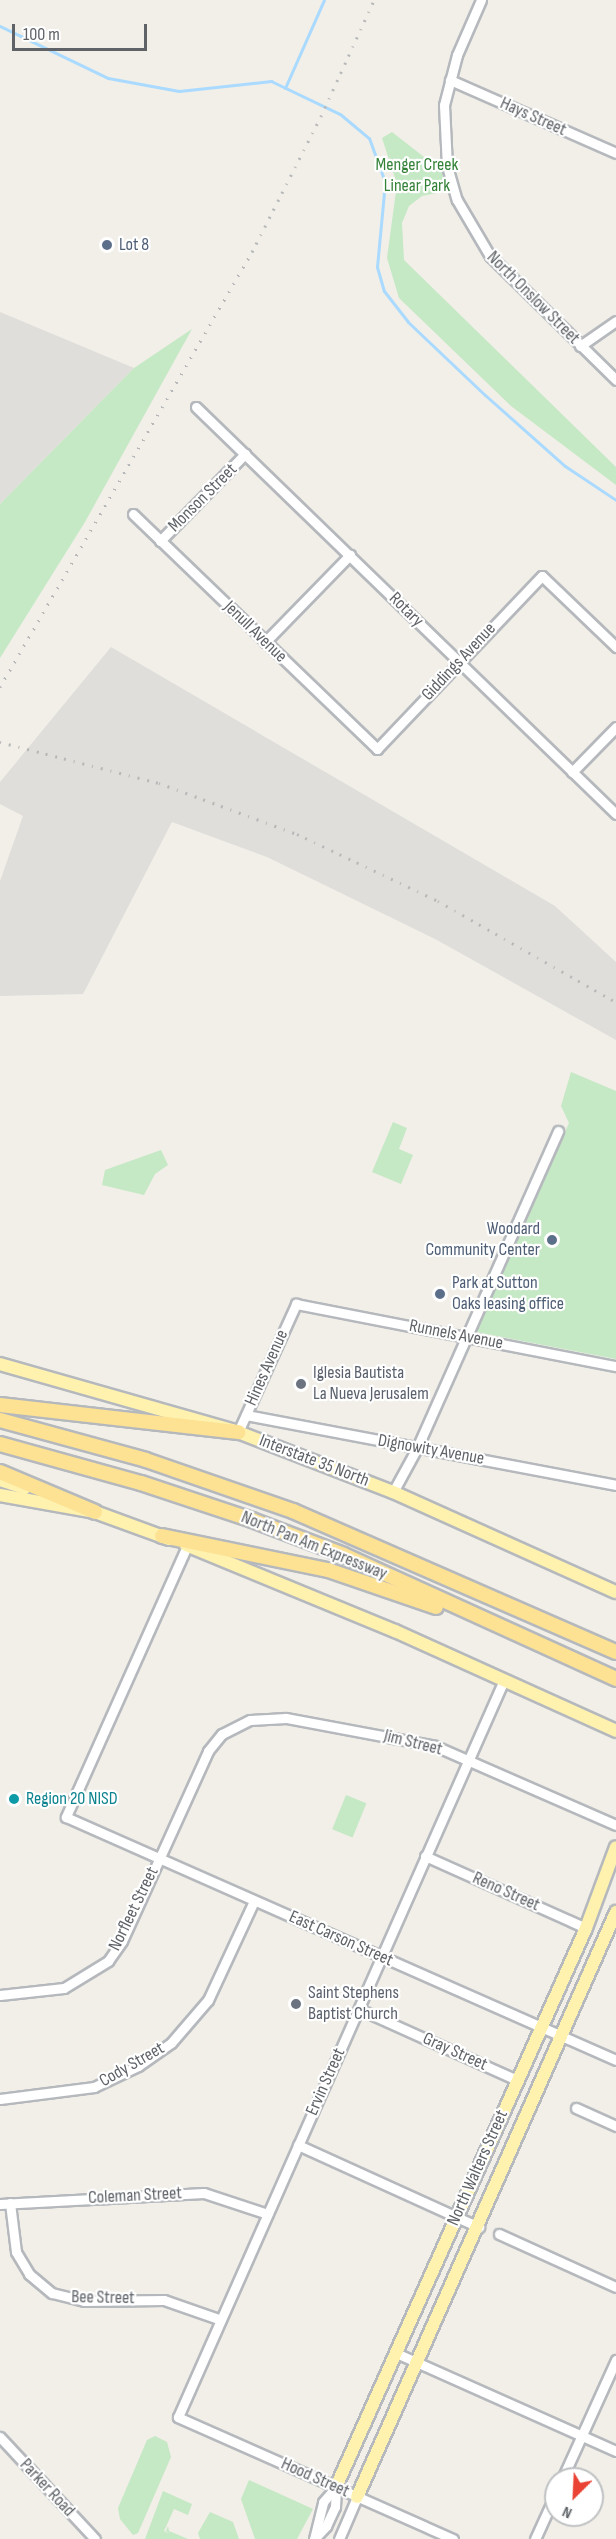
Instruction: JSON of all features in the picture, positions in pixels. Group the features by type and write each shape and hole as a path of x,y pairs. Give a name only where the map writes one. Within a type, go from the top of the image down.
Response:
{"highway":[{"path":"0,1405 238,1432"},
{"name":"North Pan Am Expressway","path":"0,1420 156,1464 293,1511 616,1652"},
{"name":"North Pan Am Expressway","path":"0,1444 141,1483 252,1520 344,1555 616,1679"},
{"path":"0,1472 95,1512"},
{"path":"162,1536 348,1575 539,1645"}],"main road":[{"name":"Interstate 35 North","path":"0,1364 238,1432 393,1492 616,1592"},
{"path":"0,1480 212,1555 504,1680 616,1731"},
{"path":"0,1495 95,1512"},
{"path":"591,1719 616,1722"},
{"name":"North Walters Street","path":"336,2487 586,1928 616,1847"},
{"name":"North Walters Street","path":"357,2497 616,1912"}],"street":[{"name":"North Onslow Street","path":"481,0 450,80 444,105 445,145 450,180 463,215 490,256 616,380"},
{"name":"Hays Street","path":"450,80 616,153"},
{"path":"580,346 616,321"},
{"name":"Rotary","path":"196,407 616,814"},
{"name":"Monson Street","path":"160,541 245,454"},
{"name":"Jenull Avenue","path":"133,514 377,749"},
{"path":"265,642 350,555"},
{"name":"Giddings Avenue","path":"377,749 542,576 616,647"},
{"path":"572,772 616,727"},
{"path":"393,1492 417,1448 558,1131"},
{"name":"Runnels Avenue","path":"296,1304 616,1366"},
{"name":"Hines Avenue","path":"238,1432 296,1304"},
{"name":"Dignowity Avenue","path":"246,1415 616,1485"},
{"name":"East Carson Street","path":"187,1546 66,1817 616,2060"},
{"name":"Ervin Street","path":"178,2417 504,1680"},
{"name":"Jim Street","path":"208,1751 235,1726 265,1718 416,1742 468,1760 616,1825"},
{"name":"Norfleet Street","path":"0,1995 64,1988 100,1968 122,1941 208,1751"},
{"name":"Reno Street","path":"425,1856 586,1928"},
{"name":"Cody Street","path":"0,2099 94,2087 138,2066 171,2043 208,2000 254,1901"},
{"name":"Gray Street","path":"359,2009 517,2080"},
{"path":"576,2108 616,2126"},
{"path":"298,2145 478,2227"},
{"name":"Coleman Street","path":"5,2204 204,2193 268,2214"},
{"name":"Bee Street","path":"5,2204 16,2252 29,2274 52,2293 84,2301 164,2300 221,2320"},
{"path":"499,2234 616,2287"},
{"path":"396,2353 616,2451"},
{"path":"568,2467 616,2360"},
{"name":"Hood Street","path":"178,2417 453,2539"},
{"name":"Parker Road","path":"0,2437 95,2539"},
{"path":"314,2539 326,2526 335,2507 336,2487"},
{"path":"339,2539 357,2497"},
{"path":"536,2539 544,2521"}],"shaded area":[{"path":"0,312 134,368 0,504"},
{"path":"111,647 555,906 616,962 616,1040 435,939 267,857 172,822 83,994 0,996 0,881 23,816 0,804 0,782"}],"green space":[{"name":"Menger Creek Linear Park","path":"392,132 442,171 447,191 422,196 409,206 402,223 404,260 616,467 616,485 511,406 399,298 387,258 397,184 382,138"},
{"path":"192,329 85,522 0,658 0,504 134,368"},
{"path":"571,1072 616,1091 616,1359 476,1332 569,1123 561,1106"},
{"path":"393,1122 407,1128 399,1149 413,1155 401,1184 372,1172"},
{"path":"161,1150 168,1165 155,1174 144,1195 102,1185 105,1170"},
{"path":"346,1795 366,1803 353,1838 332,1829"},
{"path":"155,2436 167,2442 171,2457 138,2533 133,2535 120,2519 118,2508 147,2440"},
{"path":"249,2480 313,2509 297,2539 255,2539 241,2499"},
{"path":"163,2491 192,2504 188,2515 174,2509 164,2531 170,2534 166,2531 168,2526 169,2531 188,2539 145,2539"},
{"path":"210,2512 233,2522 239,2539 200,2539 198,2533"}],"waterway":[{"path":"285,88 324,0"},
{"path":"0,26 108,78 179,91 271,81 340,114 369,138 385,182 377,267 384,291 408,322 485,395 565,466 616,500"}],"railway":[{"path":"0,687 252,252 321,116 374,0"},
{"path":"0,742 159,783 297,834 438,901 616,1002"}],"place":[{"name":"Lot 8","path":"107,245"},
{"name":"Woodard Community Center","path":"552,1240"},
{"name":"Park at Sutton Oaks leasing office","path":"440,1294"},
{"name":"Iglesia Bautista La Nueva Jerusalem","path":"301,1384"},
{"name":"Region 20 NISD","path":"14,1799"},
{"name":"Saint Stephens Baptist Church","path":"296,2004"}]}
